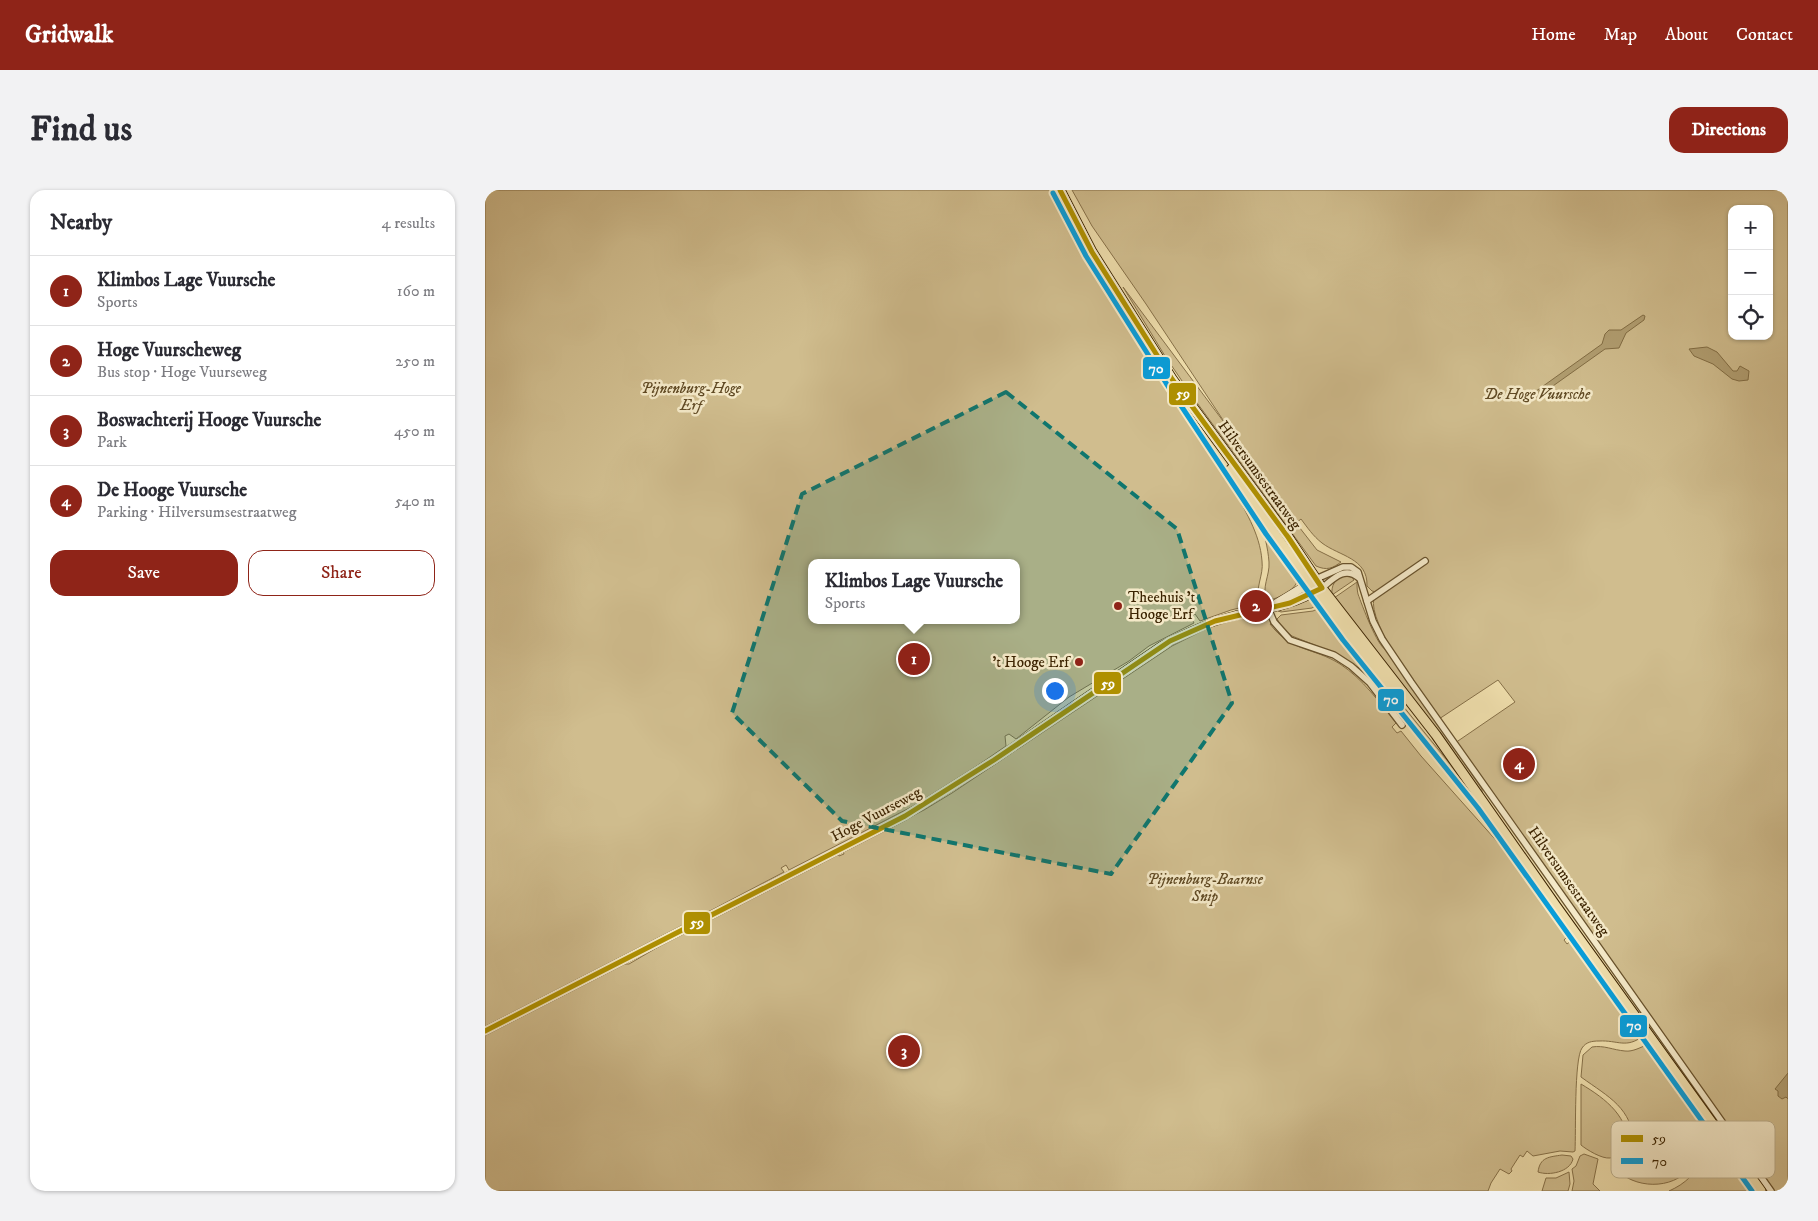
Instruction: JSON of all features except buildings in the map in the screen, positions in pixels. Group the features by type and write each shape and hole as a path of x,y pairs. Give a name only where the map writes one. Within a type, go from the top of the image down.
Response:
{"main road":[{"name":"Hilversumsestraatweg","path":"1060,190 1093,252 1255,506 1313,581 1349,635 1468,781 1711,1121"},
{"name":"Hilversumsestraatweg","path":"1752,1178 1761,1191"}],"street":[{"path":"1367,601 1425,561"},
{"path":"1313,581 1347,566 1355,569 1360,578"},
{"path":"1319,590 1345,572 1350,572 1360,578"},
{"name":"Hilversumsestraatweg","path":"1360,578 1373,621 1382,639 1721,1121"},
{"name":"Hoge Vuurseweg","path":"1268,608 1313,581"},
{"name":"Hoge Vuurseweg","path":"485,1030 905,816 994,760 1161,646 1182,634 1204,625 1268,608 1279,607 1319,590"},
{"path":"1268,608 1274,622 1290,640 1334,655 1351,666 1370,683 1402,725"},
{"path":"1645,1038 1702,1121"},
{"path":"1743,1178 1752,1191"},
{"name":"Hilversumsestraatweg","path":"1762,1178 1771,1191"}],"highlighted area":[{"path":"1006,392 1177,529 1232,703 1111,874 842,821 732,713 802,494"}],"green space":[{"name":"Pijnenburg-Hoge Erf","path":"485,190 1053,190 1124,320 1231,485 1246,512 1255,531 1261,551 1262,566 1258,592 1260,603 1231,610 1200,621 1195,614 1191,617 1194,623 1149,646 1129,661 1069,697 1016,739 1009,734 1005,736 1006,746 923,801 789,870 786,865 781,868 784,872 485,1027"},
{"name":"De Hoge Vuursche","path":"1072,190 1788,190 1788,1191 1774,1191 1765,1178 1775,1178 1775,1121 1724,1121 1455,743 1515,702 1498,680 1439,719 1387,641 1374,610 1374,598 1415,571 1412,567 1376,592 1372,591 1367,586 1363,569 1351,559 1322,543 1301,519 1296,523 1317,550 1341,562 1330,568 1316,566 1195,400 1165,356 1123,287 1229,429 1092,226"},
{"path":"1260,519 1299,573 1293,588 1283,595 1267,601 1265,586 1269,562"},
{"path":"1344,576 1352,577 1354,580 1332,595 1334,583"},
{"path":"1357,582 1358,594 1378,641 1482,789 1482,794 1334,598"},
{"path":"1314,598 1321,602 1312,608 1278,611"},
{"path":"1324,606 1477,797 1512,846 1451,779 1364,671 1337,654 1292,636 1283,629 1277,619 1281,615 1313,611"},
{"name":"Pijnenburg-Baarnse Snip","path":"1268,613 1272,622 1270,624 1286,640 1340,664 1370,691 1396,723 1392,727 1397,733 1401,731 1502,847 1569,935 1564,940 1567,944 1572,940 1643,1036 1627,1043 1592,1042 1585,1044 1582,1048 1579,1055 1577,1080 1575,1151 1560,1151 1533,1156 1527,1151 1523,1157 1520,1155 1509,1174 1500,1169 1488,1191 485,1191 485,1034 623,964 629,964 670,940 838,854 839,856 844,854 843,851 924,810 1172,646 1210,627"},
{"path":"1649,1044 1703,1121 1629,1121 1624,1112 1610,1098 1581,1077 1583,1055 1592,1047 1634,1050"},
{"path":"1581,1084 1615,1110 1622,1121 1611,1121 1611,1158 1595,1154 1581,1145"},
{"path":"1584,1154 1598,1159 1593,1184 1600,1191 1572,1191 1574,1181 1572,1169 1576,1166 1580,1156"},
{"path":"1571,1156 1573,1159 1564,1170 1553,1173 1538,1172 1543,1161 1549,1157"},
{"path":"1569,1172 1570,1184 1568,1191 1542,1191 1546,1178 1556,1178"},
{"path":"1628,1178 1678,1178 1653,1184"},
{"path":"1688,1178 1741,1178 1750,1191 1669,1191"}],"shaded area":[{"path":"1643,315 1645,316 1644,320 1626,333 1619,348 1605,349 1536,398 1532,394 1602,344 1605,334 1609,330 1621,330"},
{"path":"1707,347 1717,352 1733,371 1737,371 1740,366 1749,371 1748,380 1739,381 1732,379 1713,364 1694,356 1689,349"},
{"path":"1788,1073 1788,1099 1786,1097 1782,1099 1778,1096 1778,1091 1775,1089"}],"transit line":[{"name":"59","path":"485,1031 905,816 994,760 1170,641 1215,621 1290,603 1322,588 1288,537 1172,379 1092,252 1060,190"},
{"name":"70","path":"1053,193 1086,256 1166,383 1266,534 1343,640 1478,808 1702,1121"},
{"name":"70","path":"1743,1178 1752,1191"}],"place":[{"name":"Theehuis 't Hooge Erf","path":"1118,606"},
{"name":"Hoge Vuurscheweg","path":"1256,606"},
{"name":"Klimbos Lage Vuursche","path":"914,659"},
{"name":"'t Hooge Erf","path":"1079,662"},
{"name":"De Hooge Vuursche","path":"1519,764"},
{"name":"Boswachterij Hooge Vuursche","path":"904,1051"}]}
